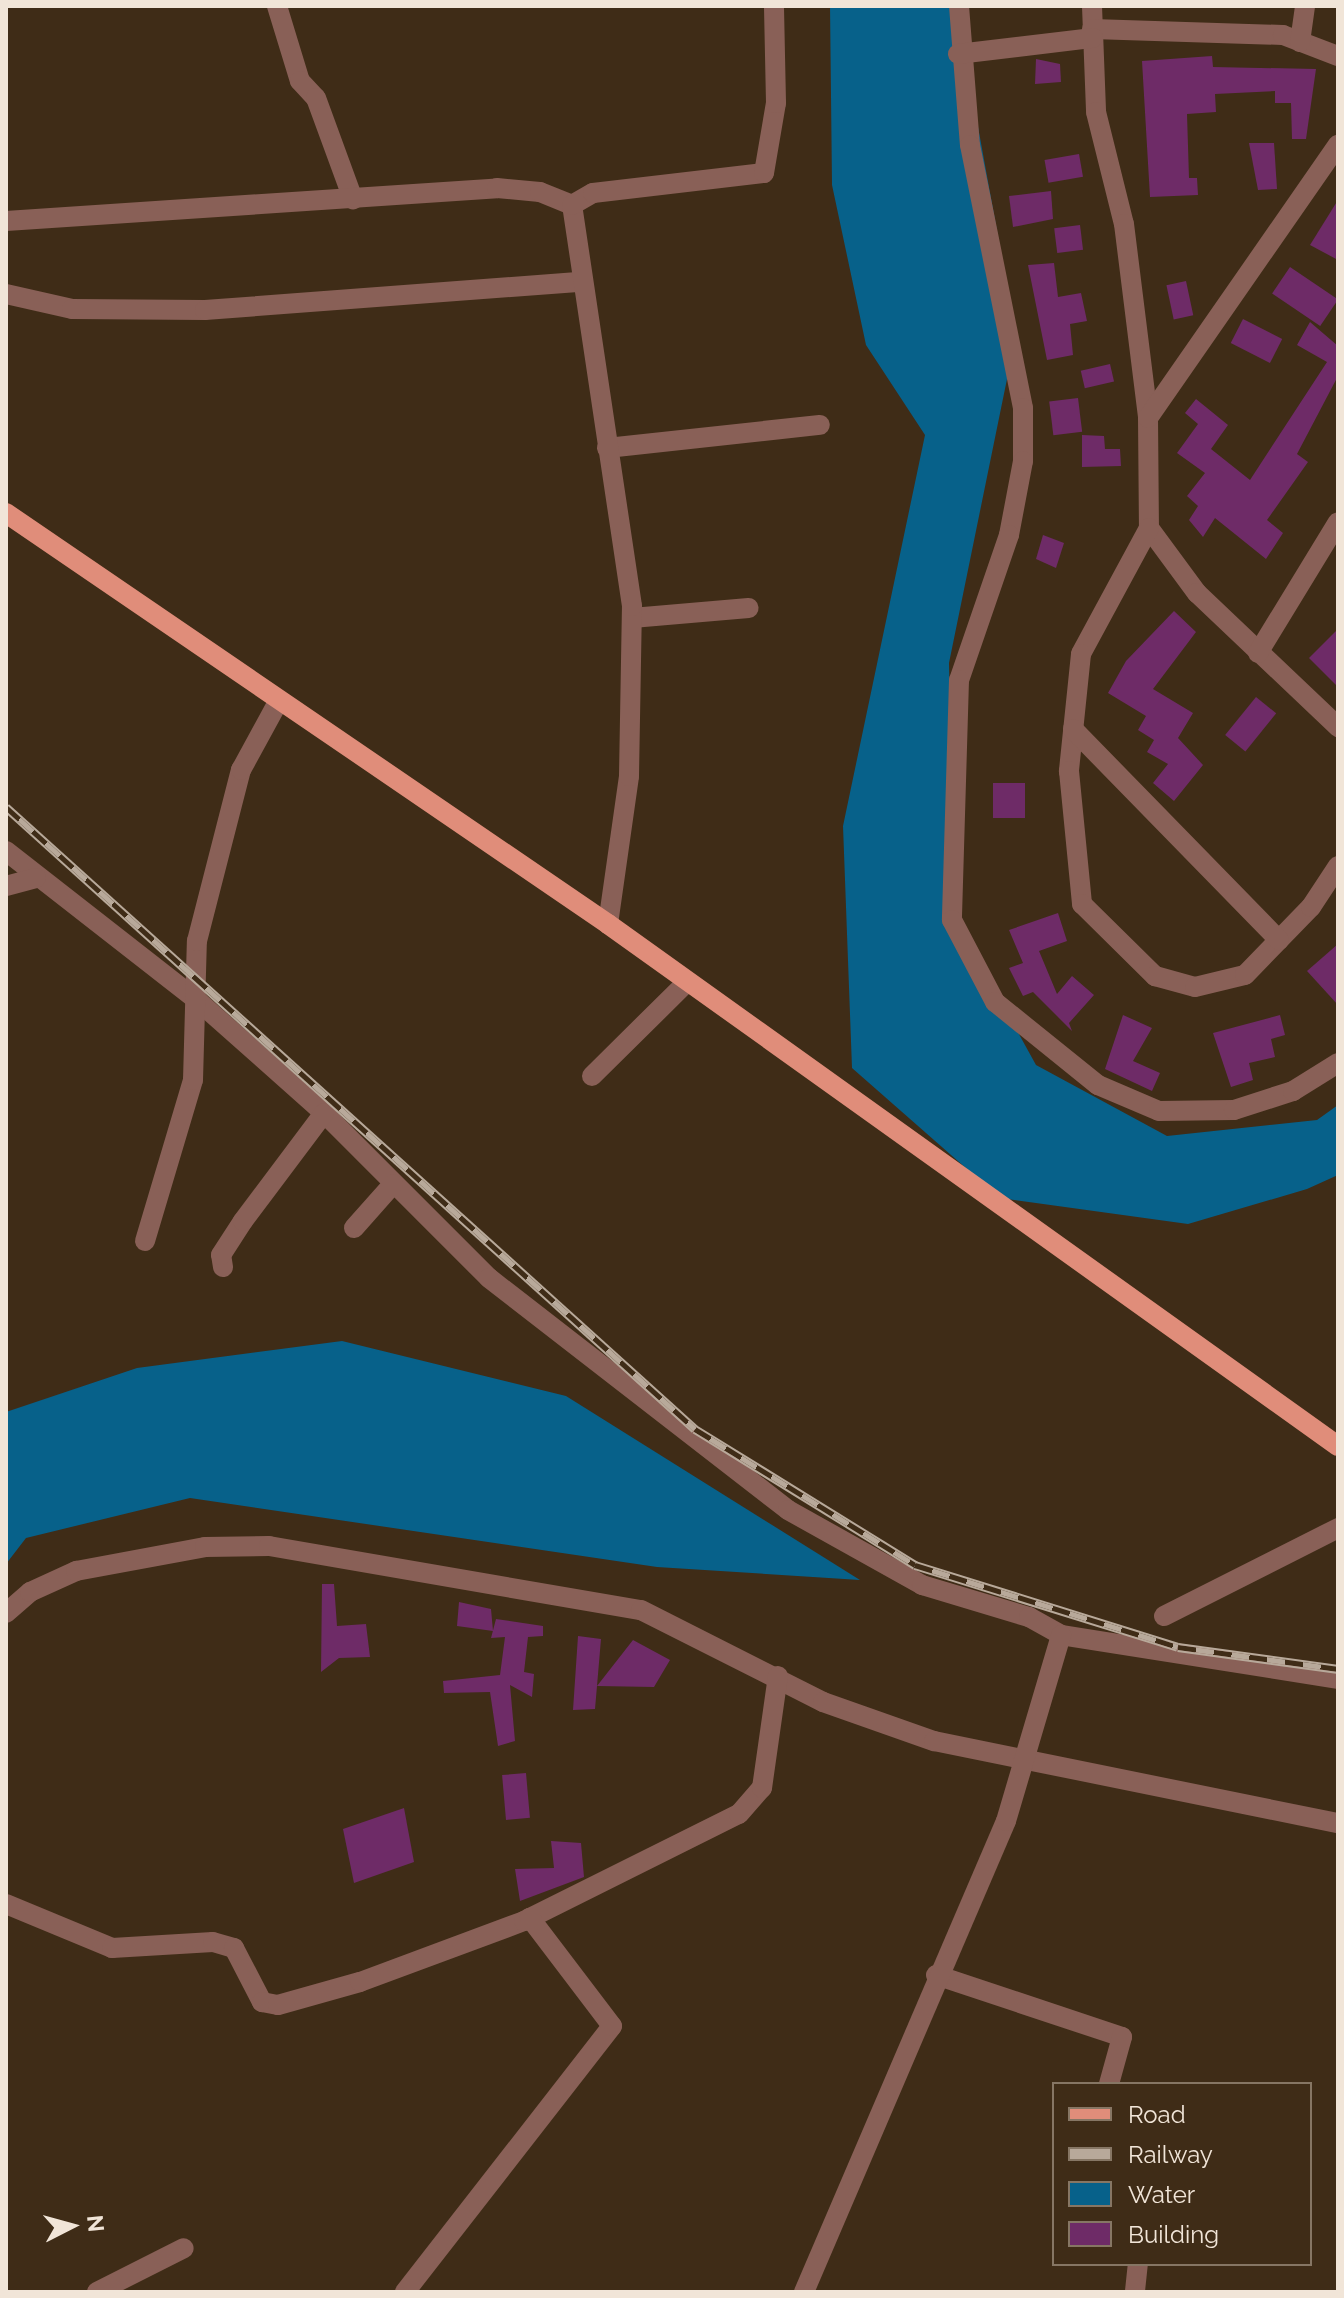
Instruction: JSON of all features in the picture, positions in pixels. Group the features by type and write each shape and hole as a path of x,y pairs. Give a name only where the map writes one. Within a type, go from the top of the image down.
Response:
{"main road":[{"path":"6,513 277,704 608,924 1338,1446"}],"street":[{"path":"277,6 300,81 316,98 353,199"},
{"path":"572,205 593,193 764,173 776,103 774,6"},
{"path":"959,6 958,54 1023,408 1023,448 1009,535 959,680 952,920 995,1002 1098,1085 1159,1111 1234,1110 1293,1091 1338,1063"},
{"path":"1092,6 1096,112 1124,224 1148,418 1149,528 1081,654 1069,771 1082,904 1155,976 1195,987 1245,975 1279,940 1338,866"},
{"path":"1300,42 1305,6"},
{"path":"958,54 1092,34 1300,42 1338,56"},
{"path":"1148,418 1338,145"},
{"path":"6,221 497,188 540,192 572,205"},
{"path":"572,205 632,618 629,776 608,924"},
{"path":"6,294 72,309 205,310 581,282"},
{"path":"607,448 820,425"},
{"path":"1258,653 1338,522"},
{"path":"1149,528 1197,593 1338,727"},
{"path":"632,618 749,608"},
{"path":"145,1241 193,1080 198,1001 197,941 241,770 277,704"},
{"path":"1073,729 1279,940"},
{"path":"6,851 36,878 198,1001 324,1113 489,1278 788,1510 922,1585 1029,1617 1061,1635 1338,1679"},
{"path":"6,886 36,878"},
{"path":"592,1076 687,982"},
{"path":"223,1267 221,1255 243,1221 324,1113"},
{"path":"354,1228 393,1184"},
{"path":"1164,1616 1338,1528"},
{"path":"6,1613 30,1592 76,1571 205,1547 269,1546 641,1610 778,1676 823,1702 934,1741 1338,1823"},
{"path":"804,2292 1027,1762 1061,1635"},
{"path":"6,1904 112,1948 213,1942 234,1948 262,2002 278,2005 530,1918 739,1814 762,1788 778,1676"},
{"path":"405,2292 612,2026 530,1918"},
{"path":"936,1975 1122,2037 1110,2082"},
{"path":"97,2292 184,2248"},
{"path":"1135,2291 1138,2266"}],"water":[{"path":"830,6 956,6 1016,335 949,663 954,916 1036,1065 1167,1136 1317,1120 1338,1105 1338,1175 1307,1189 1188,1224 1000,1198 852,1068 843,826 925,435 866,345 832,185"},
{"path":"342,1341 566,1396 860,1580 657,1567 190,1498 26,1538 6,1564 6,1412 137,1368"}],"building":[{"path":"1212,56 1213,67 1316,69 1306,139 1292,139 1291,103 1275,103 1275,91 1215,94 1216,112 1187,114 1189,178 1197,178 1198,195 1150,197 1142,61"},
{"path":"1036,59 1060,64 1061,82 1035,84"},
{"path":"1249,143 1274,143 1277,189 1258,190"},
{"path":"1079,154 1083,177 1049,183 1045,160"},
{"path":"1051,191 1053,219 1013,227 1009,196"},
{"path":"1338,200 1338,260 1310,245"},
{"path":"1080,225 1083,250 1057,253 1054,228"},
{"path":"1054,263 1058,297 1081,293 1087,321 1070,324 1073,355 1047,360 1028,265"},
{"path":"1290,267 1338,299 1320,326 1272,294"},
{"path":"1186,281 1193,315 1174,319 1166,285"},
{"path":"1243,319 1282,339 1270,363 1231,343"},
{"path":"1310,322 1338,346 1338,376 1297,454 1308,462 1267,520 1283,533 1266,559 1215,518 1203,537 1189,520 1198,506 1187,496 1205,473 1177,453 1198,424 1185,413 1196,399 1228,425 1211,449 1250,480 1327,362 1297,345"},
{"path":"1110,364 1114,382 1085,388 1081,371"},
{"path":"1078,398 1082,432 1053,435 1049,402"},
{"path":"1082,435 1104,436 1105,449 1120,449 1121,466 1082,467"},
{"path":"1043,535 1064,543 1056,568 1036,559"},
{"path":"1174,611 1196,632 1153,689 1193,713 1178,738 1203,765 1174,801 1153,783 1168,764 1147,752 1154,740 1138,730 1146,716 1108,693 1126,661"},
{"path":"1338,629 1338,687 1309,658"},
{"path":"1256,697 1276,713 1245,751 1225,735"},
{"path":"993,783 1025,783 1025,818 993,818"},
{"path":"1058,913 1067,941 1039,951 1057,994 1072,976 1094,995 1069,1023 1072,1031 1033,992 1023,996 1009,968 1023,963 1009,930"},
{"path":"1338,944 1338,1005 1307,971"},
{"path":"1123,1015 1152,1028 1133,1061 1160,1073 1152,1091 1105,1069"},
{"path":"1280,1015 1285,1035 1271,1039 1275,1057 1249,1063 1253,1080 1231,1087 1213,1033"},
{"path":"322,1584 334,1584 337,1626 366,1624 370,1657 339,1658 321,1672"},
{"path":"459,1602 491,1609 493,1631 457,1626"},
{"path":"496,1619 543,1626 543,1636 528,1637 524,1672 534,1674 532,1697 510,1685 515,1741 498,1746 490,1692 444,1693 443,1681 500,1675 505,1637 491,1638"},
{"path":"578,1636 601,1639 595,1709 573,1710"},
{"path":"633,1640 670,1660 654,1687 597,1686"},
{"path":"526,1773 530,1818 506,1820 502,1775"},
{"path":"404,1808 414,1862 354,1883 343,1829"},
{"path":"551,1841 581,1843 584,1877 520,1901 515,1869 554,1868"}],"railway":[{"path":"6,807 695,1429 915,1565 1178,1647 1338,1669"}]}
